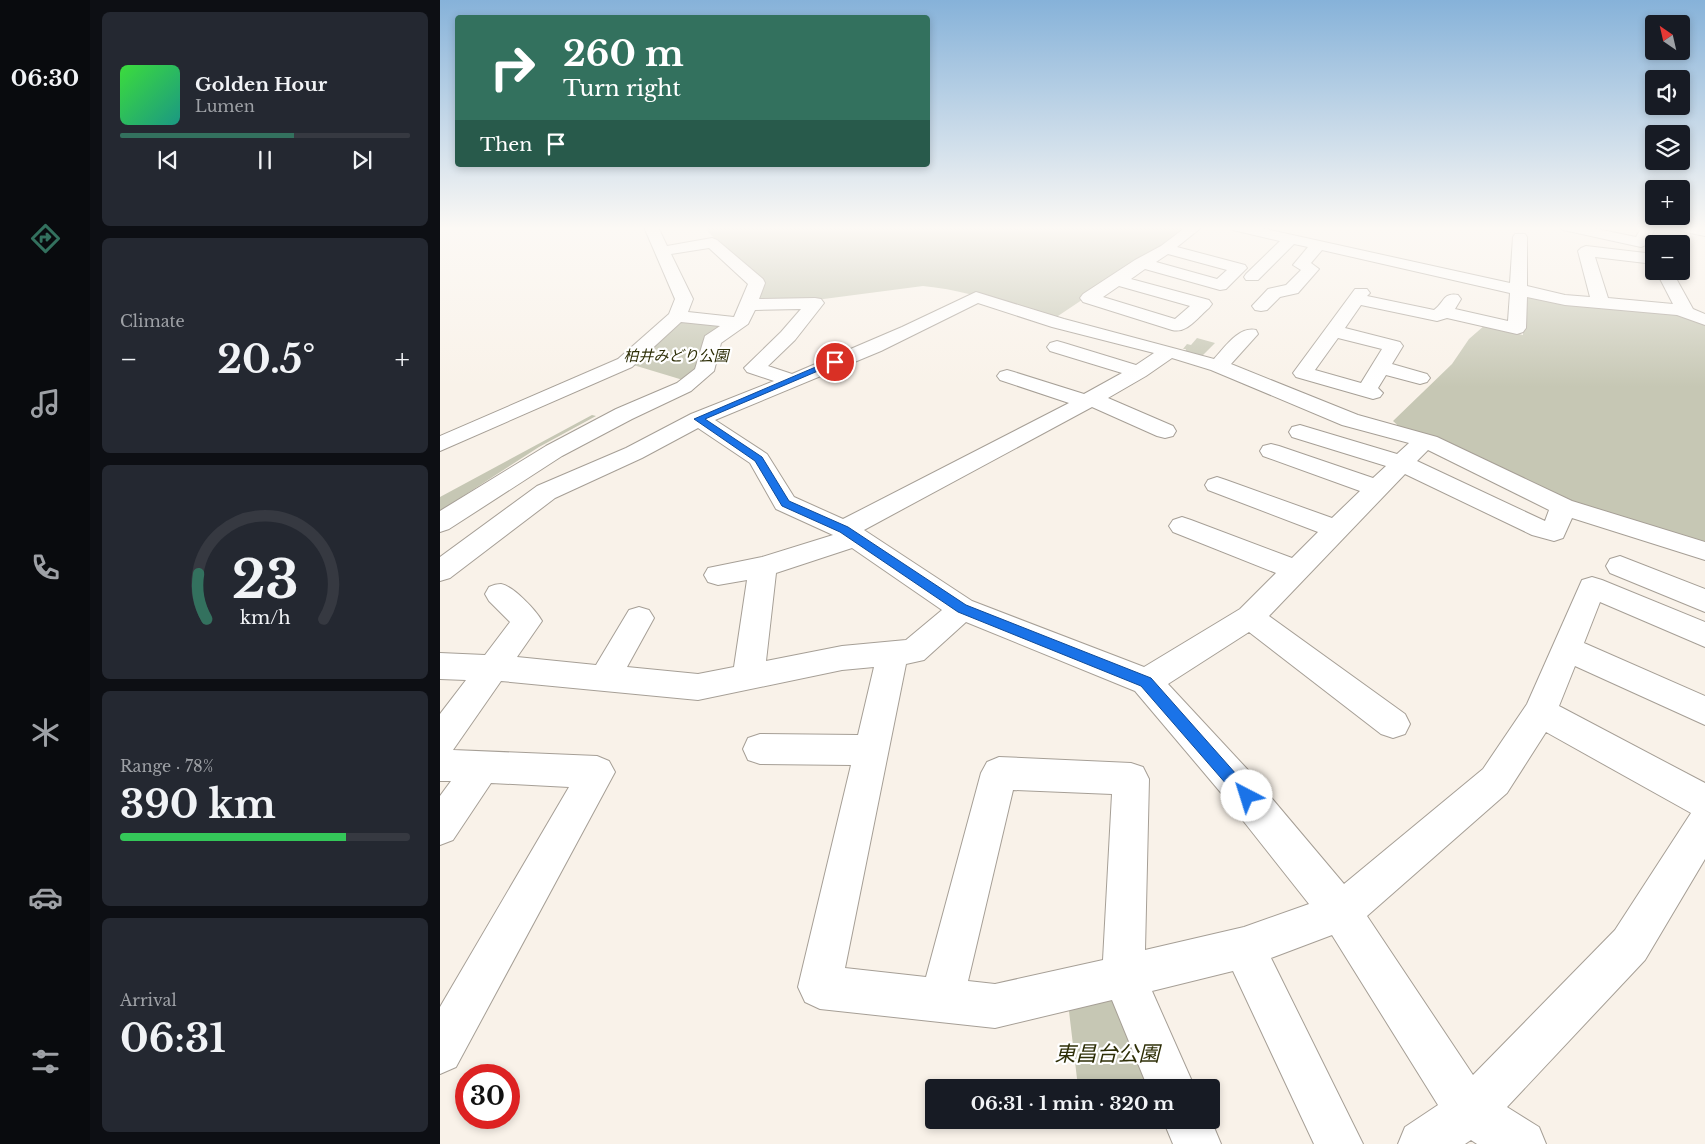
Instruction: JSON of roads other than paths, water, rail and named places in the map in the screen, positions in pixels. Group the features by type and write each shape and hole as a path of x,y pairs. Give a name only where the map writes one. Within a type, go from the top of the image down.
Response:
{"street":[{"path":"440,444 626,363 677,316 684,299 675,280"},
{"path":"440,523 554,451 624,414 684,387 704,371 712,340 742,320 757,283 754,280"},
{"path":"1116,280 1089,298 1178,326 1203,304 1118,280"},
{"path":"1203,280 1220,285 1225,280"},
{"path":"1260,306 1274,293 1292,290 1301,280"},
{"path":"1334,331 1392,346 1380,367 1370,392 1303,373 1359,296 1437,316 1444,312 1463,280"},
{"path":"1475,280 1565,300 1689,310"},
{"path":"1444,312 1517,328 1518,280"},
{"path":"1594,280 1601,304"},
{"path":"1670,280 1689,310"},
{"path":"440,571 546,492 634,453 698,419 933,319 976,297 1058,323 1169,351 1218,366 1350,420 1424,441 1563,507 1705,551"},
{"path":"1689,310 1696,298"},
{"path":"748,305 815,303 788,336 754,368 791,380"},
{"path":"677,316 737,323"},
{"path":"1218,366 1249,334"},
{"path":"1057,347 1139,372"},
{"path":"718,575 763,567 850,534 1089,401 1139,372 1169,351"},
{"path":"1380,367 1420,378"},
{"path":"1007,376 1089,401 1165,431"},
{"path":"698,419 759,460 786,504 850,534 962,609 1146,682 1235,782 1341,912 1470,1112 1522,1144"},
{"path":"1300,432 1401,463 1541,529 1554,532 1563,507"},
{"path":"1146,682 1250,617 1424,441"},
{"path":"1271,451 1376,488"},
{"path":"1217,485 1336,530"},
{"path":"1182,526 1296,570"},
{"path":"1620,566 1705,601"},
{"path":"748,677 763,567"},
{"path":"893,653 820,987 995,1006 1244,948 1341,912 1495,781 1540,712 1592,587 1705,635"},
{"path":"440,740 528,621 499,594"},
{"path":"440,666 494,668 698,687 842,658 913,651 962,609"},
{"path":"1250,617 1393,724"},
{"path":"605,678 639,618"},
{"path":"1566,648 1705,711"},
{"path":"1540,712 1705,802"},
{"path":"760,749 872,750"},
{"path":"440,765 597,772 440,1051"},
{"path":"440,827 482,767"},
{"path":"942,1000 999,773 1131,779 1122,975 1168,1079"},
{"path":"1422,1144 1470,1112 1630,945 1705,824"},
{"path":"1244,948 1339,1144"},
{"path":"1191,1129 1198,1144"}],"park label":[{"name":"柏井みどり公園","path":"676,355"},
{"name":"東昌台公園","path":"1107,1054"}]}
